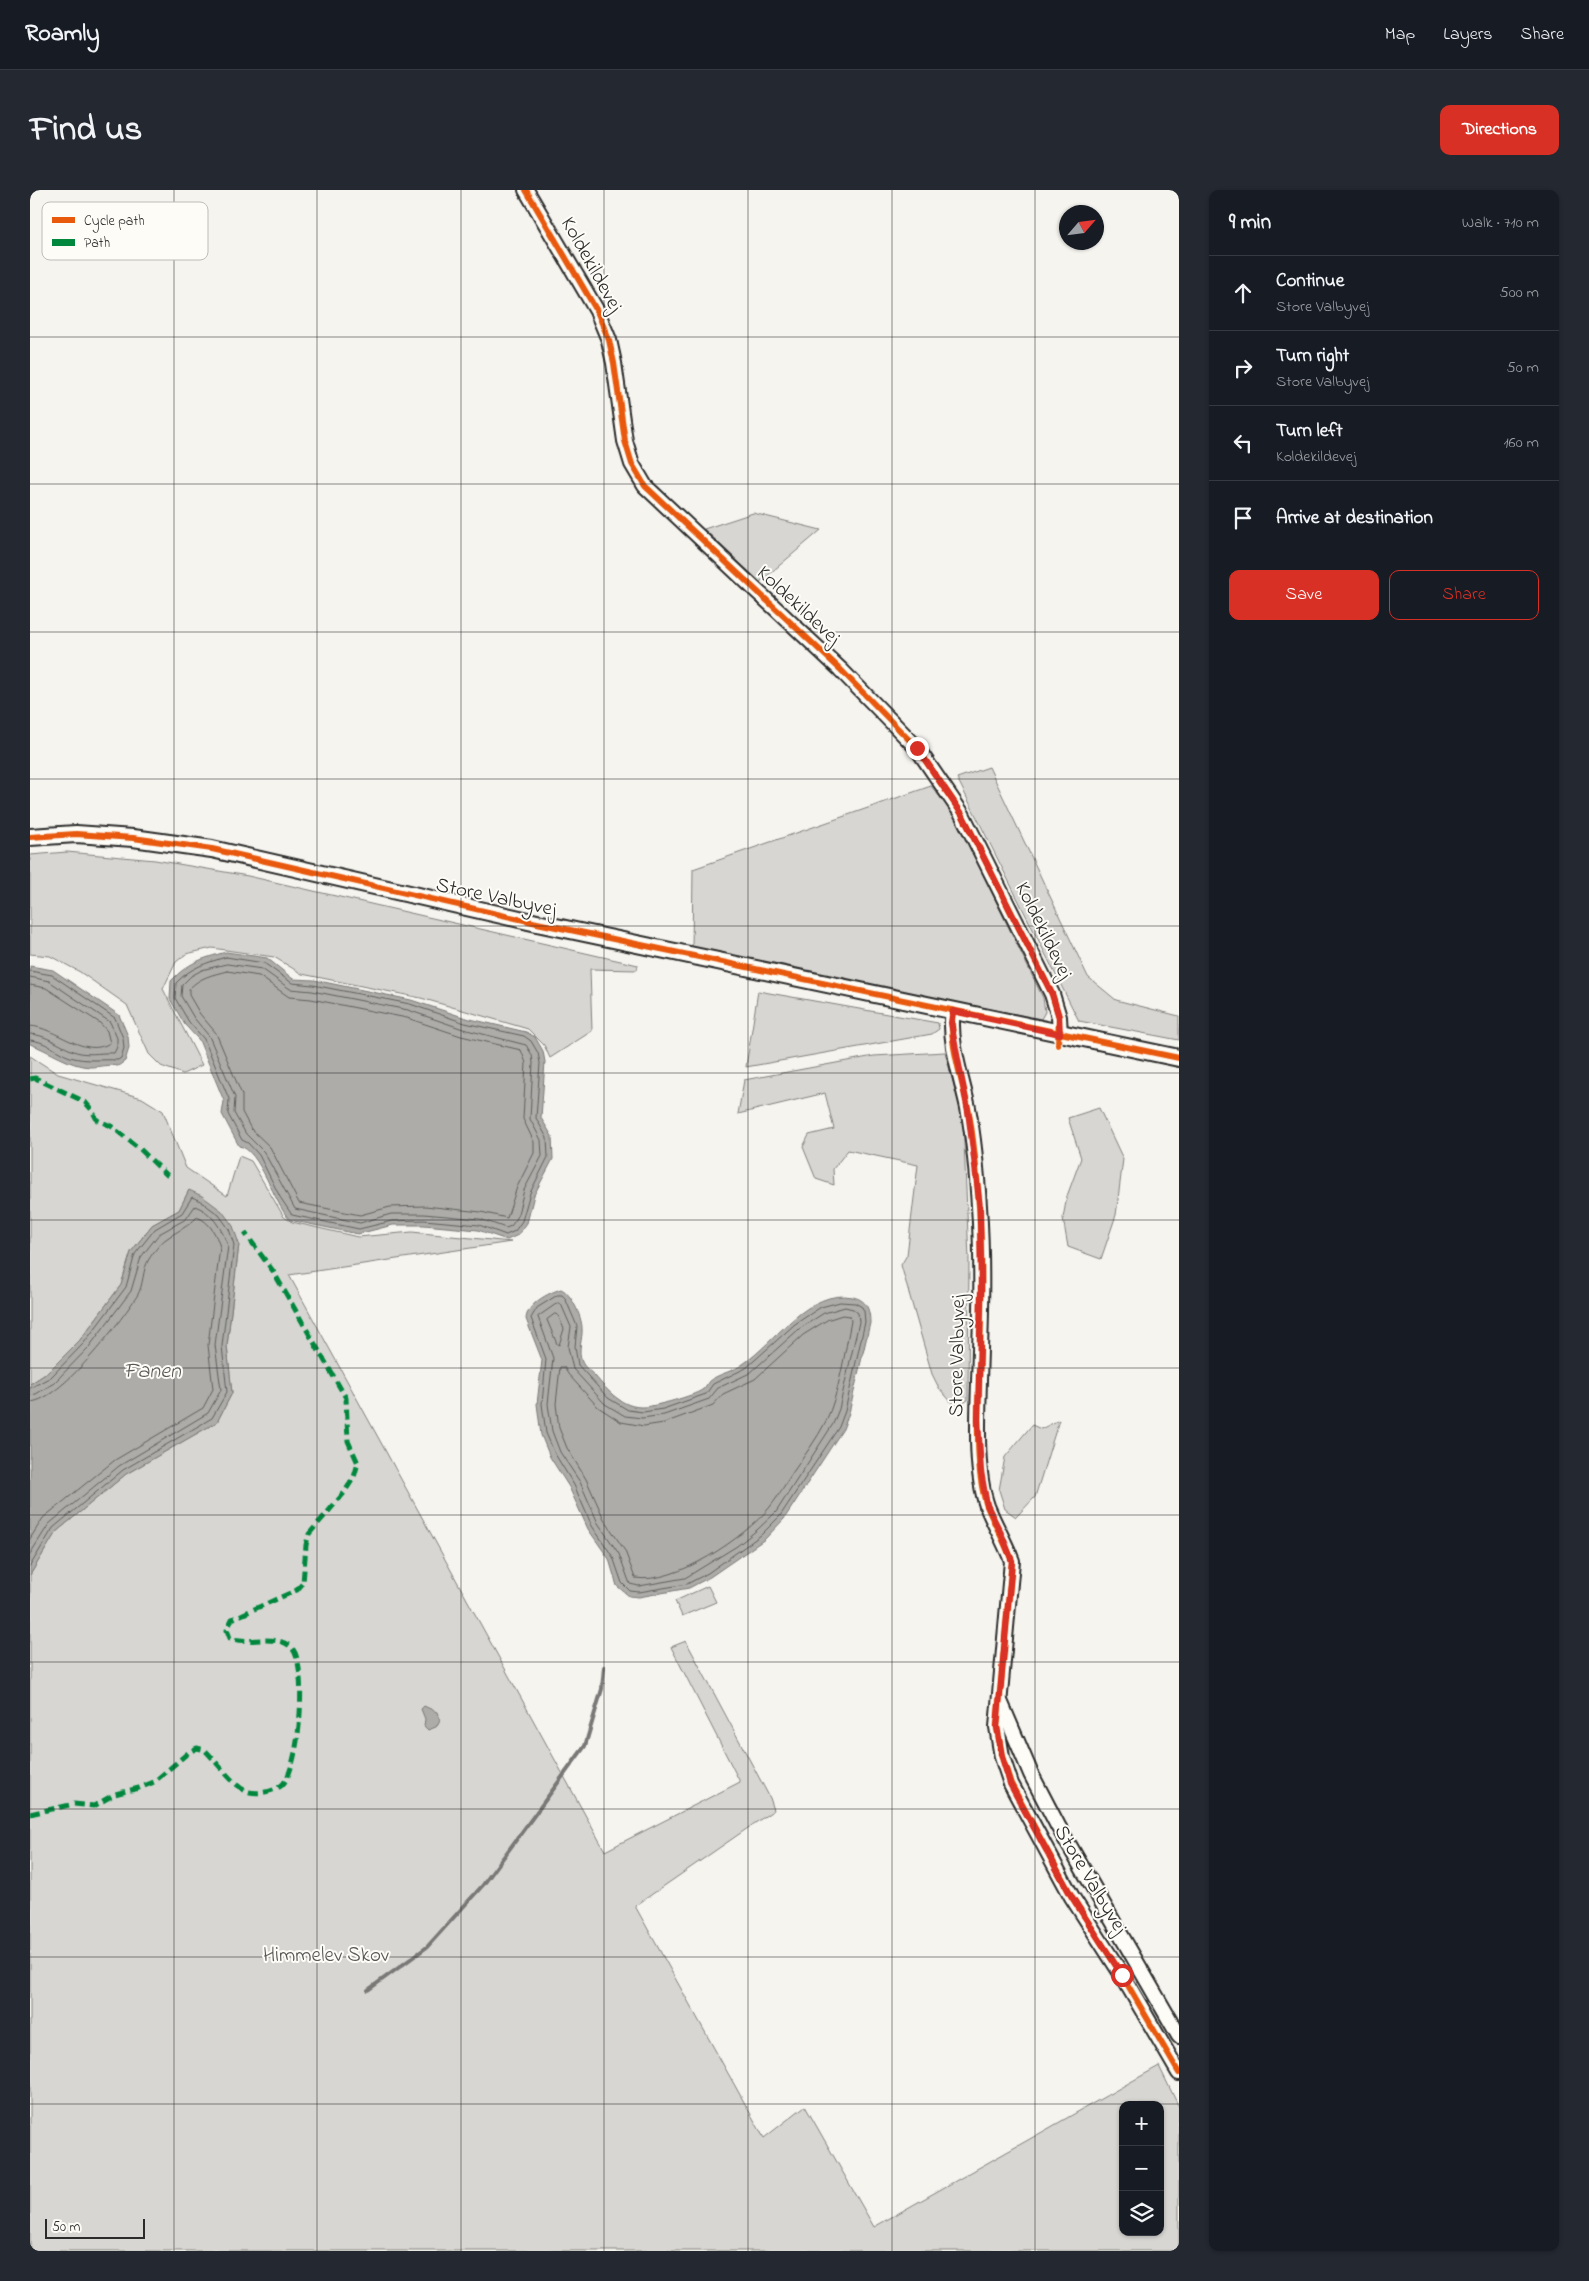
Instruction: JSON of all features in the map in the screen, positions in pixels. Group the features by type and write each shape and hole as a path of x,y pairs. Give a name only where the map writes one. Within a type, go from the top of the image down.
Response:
{"street":[{"name":"Koldekildevej","path":"526,190 597,311 614,363 625,441 632,464 645,486 840,669 917,748 962,814 1052,994 1059,1017 1060,1034"},
{"name":"Store Valbyvej","path":"30,837 76,834 133,838 212,849 537,923 1179,1058"},
{"name":"Store Valbyvej","path":"953,1011 951,1023 953,1038 968,1111 980,1207 981,1293 978,1419 981,1471 987,1505 1012,1561 997,1727 1002,1757 1010,1784 1072,1897 1122,1975 1179,2073"},
{"name":"Store Valbyvej","path":"999,1698 1031,1774 1058,1826 1179,2036"}],"green space":[{"path":"753,513 821,530 760,582 704,529"},
{"path":"989,767 1088,977 1116,1000 1179,1016 1179,1040 1079,1021 957,778"},
{"path":"931,786 953,813 1043,998 1045,1012 1041,1019 692,950 693,869"},
{"path":"67,852 155,860 248,876 638,965 637,970 590,969 592,1031 550,1058 544,1045 528,1029 421,998 302,974 274,957 212,948 186,954 176,962 163,989 202,1065 183,1074 161,1066 149,1054 127,1005 80,972 50,956 30,954 30,855"},
{"path":"758,991 938,1023 939,1029 932,1034 746,1067"},
{"path":"945,1052 963,1119 969,1259 968,1400 962,1404 953,1404 939,1388 932,1374 901,1265 907,1255 918,1165 848,1150 833,1169 834,1185 816,1179 803,1147 809,1135 834,1129 825,1093 738,1114 744,1080 874,1056"},
{"name":"Himmelev Skov","path":"30,1056 58,1074 142,1098 163,1111 186,1168 227,1196 239,1156 251,1161 284,1217 292,1222 358,1237 412,1232 511,1242 289,1275 605,1851 740,1782 671,1647 686,1641 770,1798 774,1810 635,1906 764,2138 805,2106 874,2227 1159,2066 1179,2107 1179,2251 30,2251 30,1575 56,1532 126,1474 217,1422 232,1393 227,1346 239,1244 189,1190 179,1210 152,1225 131,1252 121,1285 80,1340 47,1373 30,1384"},
{"path":"1099,1108 1123,1159 1116,1215 1101,1259 1068,1247 1063,1218 1067,1196 1081,1158 1068,1118"},
{"path":"1059,1420 1035,1497 1016,1517 1005,1509 999,1490 1005,1457 1032,1425 1041,1429"},
{"path":"708,1586 716,1602 682,1616 675,1601"}],"water":[{"path":"226,952 267,958 293,979 314,980 411,1000 466,1018 526,1032 535,1037 543,1051 545,1062 541,1118 552,1136 553,1159 534,1195 527,1223 518,1235 507,1240 478,1230 424,1225 393,1225 358,1234 290,1220 254,1157 247,1149 239,1146 222,1114 224,1101 199,1040 185,1025 170,999 171,981 184,969 196,962"},
{"path":"30,966 53,970 119,1015 128,1036 129,1048 125,1061 118,1066 82,1066 30,1044"},
{"name":"Fanen","path":"189,1190 202,1196 222,1211 233,1226 239,1244 227,1346 232,1393 217,1422 126,1474 56,1532 30,1575 30,1384 47,1373 80,1340 121,1285 131,1252 152,1225 179,1210"},
{"path":"561,1289 572,1300 582,1323 580,1353 583,1364 616,1398 636,1407 665,1403 702,1390 710,1380 743,1364 793,1319 821,1301 837,1296 853,1297 862,1300 867,1306 870,1323 849,1413 843,1429 784,1519 765,1539 710,1577 689,1588 639,1597 629,1596 617,1586 609,1559 588,1529 569,1487 550,1457 541,1435 537,1404 542,1360 526,1319 534,1304 544,1296"},
{"path":"424,1706 437,1712 440,1720 436,1727 428,1730 424,1726 425,1719 421,1709"}],"waterway":[{"path":"368,1990 427,1947 483,1885 585,1746 602,1689 604,1667"}],"marked path":[{"path":"30,1079 35,1078 85,1102 97,1120 111,1126 140,1149 168,1176"},
{"path":"30,1814 74,1804 94,1806 115,1794 154,1782 189,1752 197,1748 205,1750 230,1778 246,1791 260,1793 270,1791 282,1785 288,1775 293,1759 300,1717 300,1674 297,1658 292,1648 279,1641 237,1640 230,1638 227,1630 232,1619 297,1590 303,1583 306,1545 309,1534 344,1493 354,1477 358,1463 348,1441 346,1398 273,1271 245,1233"}],"cycle path":[{"path":"526,190 597,311 609,340 625,441 632,464 645,486 840,669 917,748 962,814 1052,994 1059,1017 1058,1045"},
{"path":"30,837 76,834 133,838 212,849 537,923 1179,1058"},
{"path":"953,1011 952,1034 970,1120 979,1206 981,1250 979,1461 987,1506 1012,1561 997,1727 1002,1757 1011,1784 1072,1897 1122,1975 1179,2073"}],"route":[{"path":"917,748 940,779 962,814 1052,994 1059,1017 1060,1034 953,1011 951,1023 968,1111 980,1207 981,1293 978,1419 981,1471 987,1505 1012,1561 997,1727 1002,1757 1010,1784 1072,1897 1122,1975"}]}
